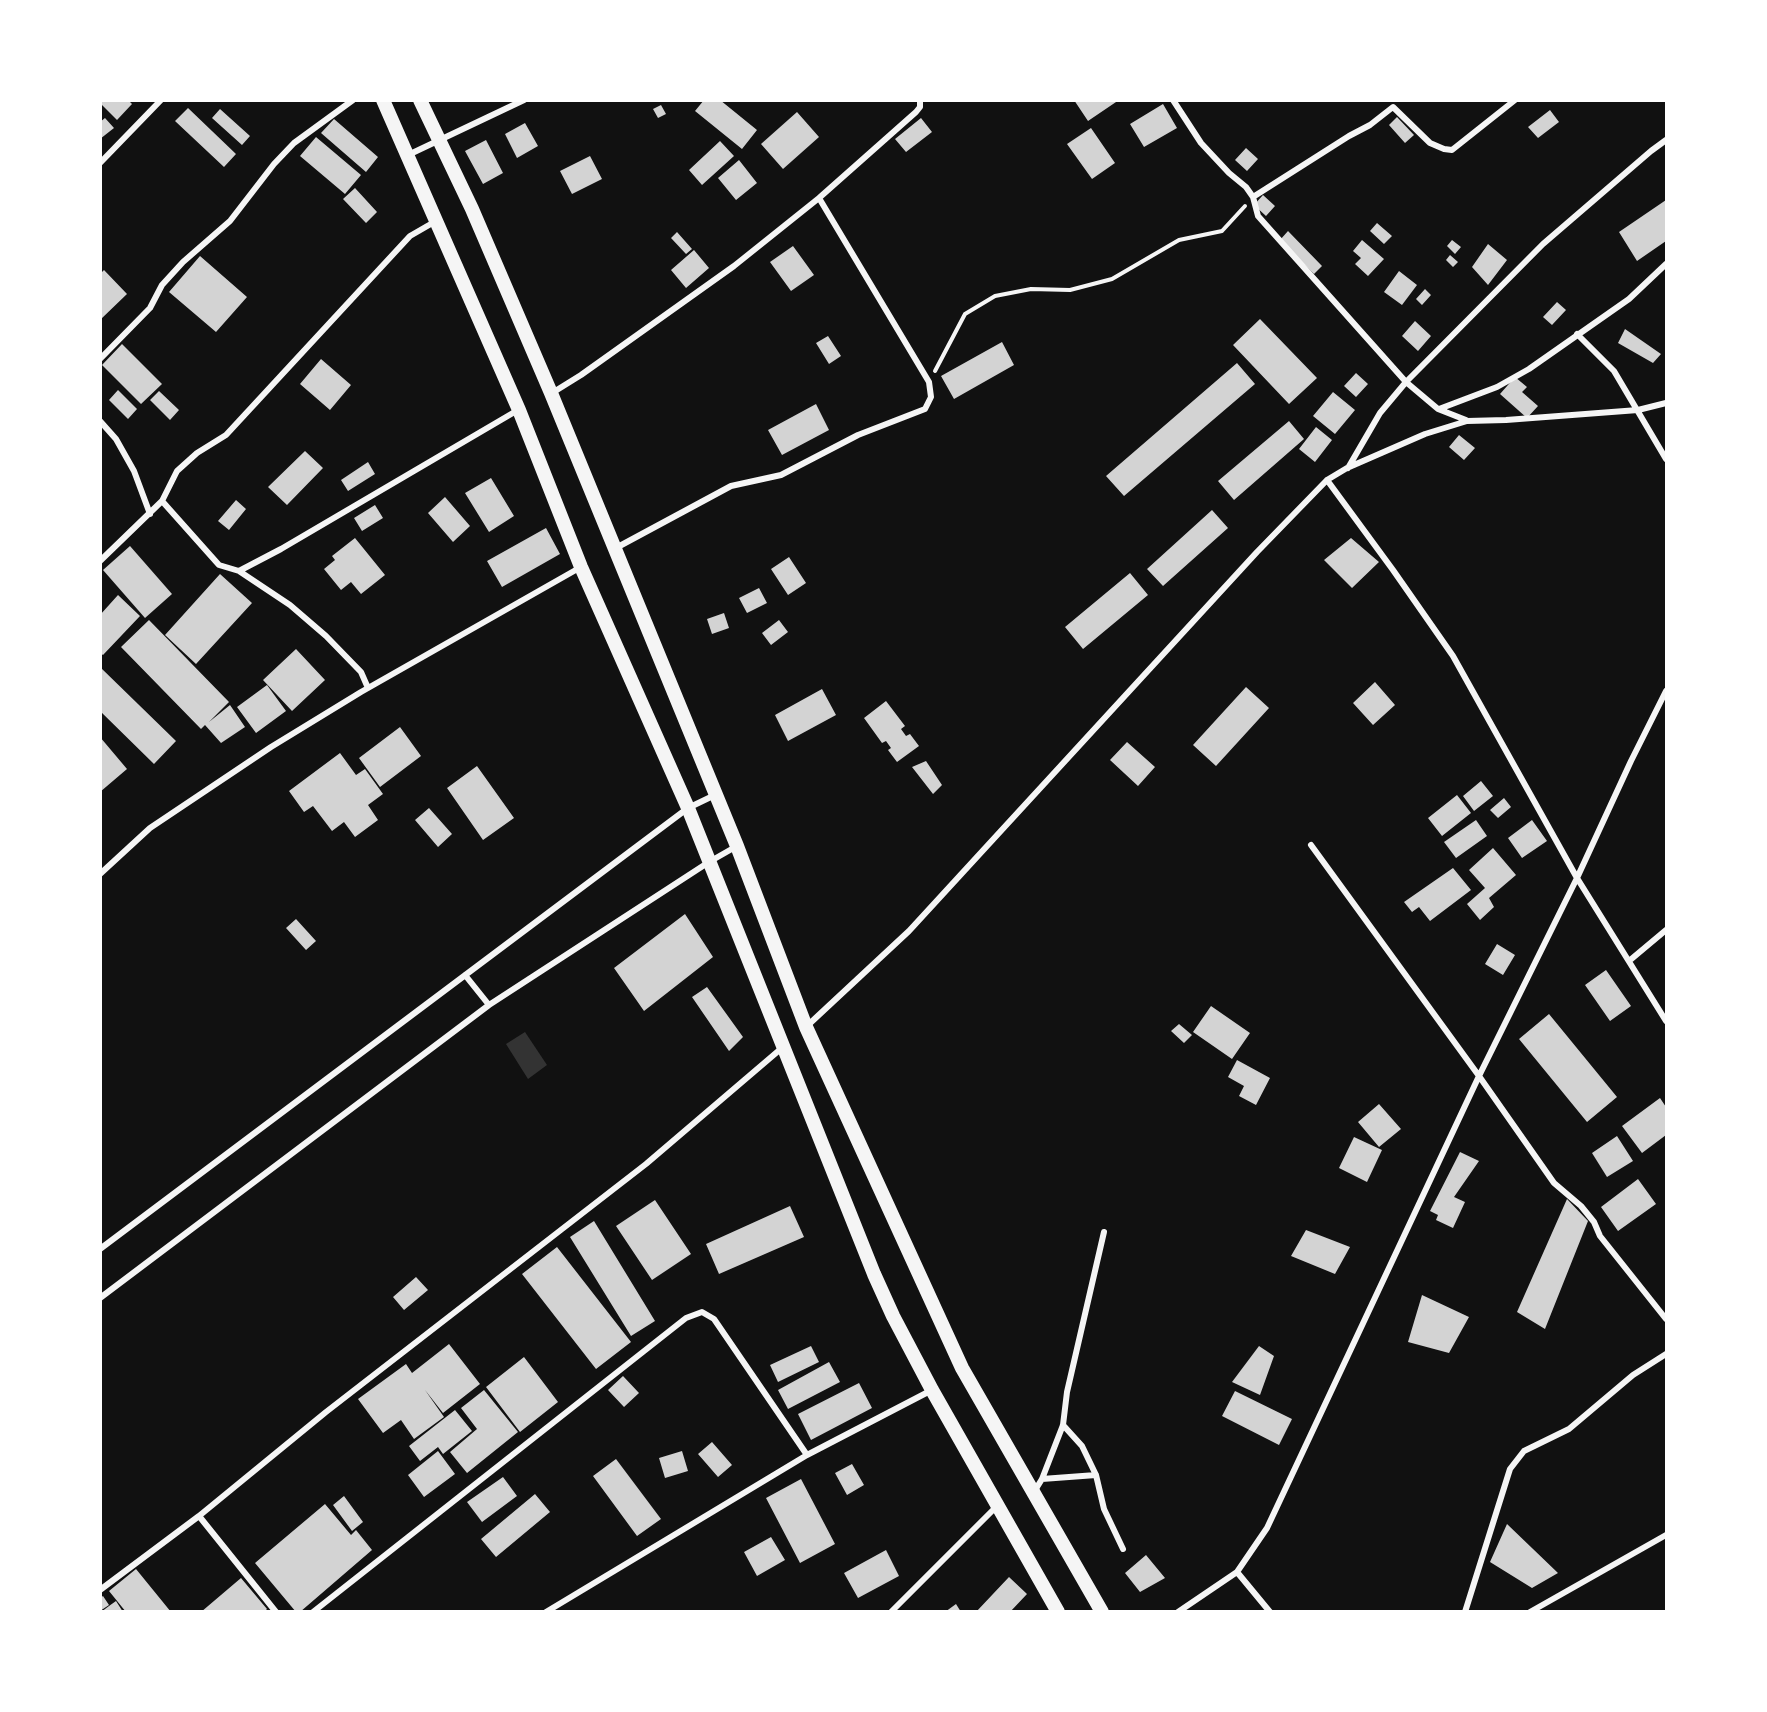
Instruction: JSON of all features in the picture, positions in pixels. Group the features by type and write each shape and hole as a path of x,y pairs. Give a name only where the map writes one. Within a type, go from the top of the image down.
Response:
{"main road":[{"path":"383,100 519,410 581,567 688,808 873,1274 932,1390 1059,1611"},
{"path":"420,100 440,140 551,393 737,846 806,1027 962,1368 1102,1611"}],"street":[{"path":"100,163 160,100"},
{"path":"100,358 150,308 162,285 183,262 230,221 274,164 294,143 353,100"},
{"path":"407,156 524,100"},
{"path":"551,393 581,375 734,266 819,198 916,112 920,107 920,100"},
{"path":"1173,100 1201,143 1253,197 1258,216 1406,382 1438,409 1467,421"},
{"path":"1253,197 1370,125 1394,104 1430,143 1452,150 1515,100"},
{"path":"1347,468 1380,413 1406,382 1543,244 1666,140"},
{"path":"614,549 731,486 781,475 858,435 925,409 931,397 928,382 819,198"},
{"path":"100,561 162,501 177,471 197,453 226,435 410,236 436,221"},
{"path":"1438,409 1497,387 1529,369 1629,299 1666,264"},
{"path":"1577,334 1614,371 1666,459"},
{"path":"806,1027 909,931 1249,561 1327,480 1347,468 1425,434 1467,421 1638,410 1666,403"},
{"path":"239,571 281,549 519,410"},
{"path":"100,421 117,439 134,471 150,514"},
{"path":"1327,480 1453,656 1577,878 1666,1021"},
{"path":"162,501 219,565 239,571 290,605 326,636 362,672 368,688"},
{"path":"100,874 150,828 271,747 368,688 581,567"},
{"path":"1178,1611 1237,1572 1267,1528 1479,1076 1666,691"},
{"path":"100,1249 688,808 716,795"},
{"path":"1311,845 1554,1183 1594,1222 1600,1236 1666,1319"},
{"path":"100,1298 489,1005 737,846"},
{"path":"1629,960 1666,930"},
{"path":"465,975 489,1005"},
{"path":"100,1590 199,1516 326,1412 646,1164 783,1047"},
{"path":"1033,1493 1042,1479 1063,1425 1066,1392 1104,1232"},
{"path":"313,1611 686,1318 702,1312 714,1319 807,1455"},
{"path":"1465,1611 1510,1469 1524,1451 1569,1429 1633,1375 1666,1354"},
{"path":"546,1611 807,1455 932,1390"},
{"path":"1063,1425 1082,1446 1096,1475 1104,1509 1123,1549"},
{"path":"1042,1479 1096,1475"},
{"path":"891,1611 998,1504"},
{"path":"199,1516 276,1611"},
{"path":"1530,1611 1666,1535"},
{"path":"1237,1572 1270,1611"}],"path":[{"path":"928,382 965,314 995,296 1031,289 1070,290 1112,279 1179,240 1222,231 1253,197"}],"shaded area":[{"path":"525,1032 547,1065 528,1079 506,1044"}],"building":[{"path":"100,100 128,100 132,104 117,120 100,103"},
{"path":"704,100 720,100 757,130 742,149 695,111"},
{"path":"1074,100 1119,100 1088,121"},
{"path":"1163,104 1177,128 1144,147 1130,124"},
{"path":"661,105 666,114 658,118 653,109"},
{"path":"188,108 236,154 224,167 175,121"},
{"path":"220,109 250,136 242,145 212,118"},
{"path":"1550,110 1559,122 1538,138 1528,127"},
{"path":"797,112 819,137 783,169 761,144"},
{"path":"1397,117 1414,135 1405,143 1389,125"},
{"path":"105,118 114,128 100,139 100,122"},
{"path":"921,118 932,132 906,152 895,139"},
{"path":"334,119 378,157 366,172 321,133"},
{"path":"525,123 538,146 517,158 505,134"},
{"path":"1091,128 1115,163 1092,179 1067,144"},
{"path":"316,137 361,175 345,194 300,156"},
{"path":"486,140 503,173 483,184 465,151"},
{"path":"720,141 734,156 702,185 689,170"},
{"path":"1246,148 1258,159 1247,171 1235,160"},
{"path":"590,156 602,179 572,194 560,171"},
{"path":"739,160 757,183 736,200 718,178"},
{"path":"355,188 377,212 366,223 343,199"},
{"path":"1263,195 1275,206 1266,216 1254,205"},
{"path":"1666,200 1666,241 1637,261 1619,232"},
{"path":"1377,223 1392,236 1384,244 1370,231"},
{"path":"1288,231 1322,266 1314,274 1280,240"},
{"path":"677,232 692,249 686,254 671,238"},
{"path":"1362,240 1384,259 1368,276 1355,264 1361,258 1353,251"},
{"path":"1452,240 1461,247 1455,254 1447,246"},
{"path":"1488,244 1507,260 1488,285 1472,267"},
{"path":"793,246 814,275 791,291 770,262"},
{"path":"694,250 709,268 686,288 671,270"},
{"path":"1450,255 1458,262 1453,267 1446,260"},
{"path":"200,256 247,297 216,332 169,292"},
{"path":"104,270 127,294 100,320 100,274"},
{"path":"1399,271 1417,285 1402,305 1384,292"},
{"path":"1425,289 1431,295 1422,305 1416,299"},
{"path":"1557,302 1566,310 1552,325 1543,317"},
{"path":"1260,319 1317,378 1289,404 1233,345"},
{"path":"1415,321 1431,336 1418,351 1402,336"},
{"path":"1625,329 1661,354 1653,363 1618,343"},
{"path":"828,336 841,356 829,364 816,343"},
{"path":"1002,342 1014,365 954,399 941,376"},
{"path":"122,344 162,384 141,404 102,365"},
{"path":"321,359 351,385 330,410 300,384"},
{"path":"1237,363 1255,384 1124,496 1106,476"},
{"path":"1356,373 1368,384 1356,397 1344,386"},
{"path":"1515,377 1527,387 1522,392 1538,406 1527,418 1500,394"},
{"path":"118,390 137,409 128,419 109,400"},
{"path":"159,391 179,410 170,420 150,400"},
{"path":"1333,392 1355,410 1335,434 1313,416"},
{"path":"816,404 829,430 782,455 768,430"},
{"path":"1289,421 1304,439 1234,500 1218,481"},
{"path":"1316,427 1332,440 1315,462 1299,449"},
{"path":"1459,435 1475,448 1464,460 1449,447"},
{"path":"305,451 323,468 287,505 268,487"},
{"path":"368,462 375,474 348,491 341,480"},
{"path":"491,478 514,516 489,532 465,493"},
{"path":"445,497 470,526 453,542 428,513"},
{"path":"236,500 246,509 229,530 218,521"},
{"path":"375,505 383,518 362,531 354,518"},
{"path":"1212,510 1228,528 1163,586 1147,569"},
{"path":"546,528 560,554 502,587 487,561"},
{"path":"355,538 385,575 361,594 351,582 341,590 324,569 335,560 332,556"},
{"path":"1351,538 1379,562 1352,588 1324,560"},
{"path":"130,546 172,594 145,618 103,570"},
{"path":"789,557 806,583 788,595 771,569"},
{"path":"1130,573 1148,595 1083,649 1065,627"},
{"path":"220,574 252,603 196,664 165,635"},
{"path":"759,588 767,603 747,613 739,598"},
{"path":"118,595 140,616 103,655 100,653 100,615"},
{"path":"724,613 729,628 712,634 707,619"},
{"path":"149,620 229,702 209,722 230,705 245,727 221,743 205,725 201,729 121,647"},
{"path":"779,620 788,632 771,645 762,633"},
{"path":"296,649 325,680 292,711 263,680"},
{"path":"100,667 176,741 154,764 100,711"},
{"path":"1375,682 1395,705 1373,725 1353,703"},
{"path":"267,685 286,711 256,733 237,707"},
{"path":"1246,687 1269,708 1216,766 1193,745"},
{"path":"822,689 836,715 788,741 775,715"},
{"path":"886,701 905,726 901,729 906,736 910,734 919,746 897,762 888,750 891,748 886,741 882,743 864,718"},
{"path":"400,727 421,756 380,787 359,758"},
{"path":"100,737 127,769 100,792"},
{"path":"1127,742 1155,767 1138,786 1110,760"},
{"path":"340,753 356,775 365,769 383,794 368,805 378,820 355,837 344,822 332,831 313,806 304,812 289,791"},
{"path":"926,761 942,785 933,794 912,767"},
{"path":"477,766 514,818 483,840 447,788"},
{"path":"1481,781 1493,796 1474,811 1463,796"},
{"path":"1457,795 1471,813 1442,836 1428,818"},
{"path":"1504,798 1511,807 1498,818 1490,810"},
{"path":"429,808 452,834 438,847 415,820"},
{"path":"1476,820 1487,836 1456,858 1444,842"},
{"path":"1532,820 1547,841 1522,858 1508,838"},
{"path":"1493,848 1516,875 1489,898 1494,907 1480,920 1467,904 1485,888 1469,870"},
{"path":"1453,868 1471,890 1430,921 1419,907 1412,912 1404,902"},
{"path":"685,914 713,957 644,1011 614,968"},
{"path":"296,919 316,941 306,950 286,928"},
{"path":"1497,944 1515,955 1503,975 1485,964"},
{"path":"1606,970 1631,1006 1610,1021 1585,985"},
{"path":"707,987 743,1037 729,1051 692,997"},
{"path":"1211,1006 1250,1033 1232,1059 1193,1032"},
{"path":"1549,1014 1617,1097 1587,1122 1519,1039"},
{"path":"1179,1024 1192,1035 1184,1043 1171,1031"},
{"path":"1237,1060 1270,1078 1256,1105 1239,1096 1244,1086 1228,1077"},
{"path":"1660,1098 1666,1107 1666,1135 1642,1153 1622,1126"},
{"path":"1379,1104 1401,1129 1379,1147 1358,1122"},
{"path":"1617,1136 1633,1161 1607,1177 1592,1153"},
{"path":"1354,1137 1382,1150 1367,1182 1339,1168"},
{"path":"1460,1152 1479,1161 1454,1197 1465,1202 1453,1228 1436,1220 1438,1215 1430,1211"},
{"path":"1638,1179 1656,1204 1618,1231 1601,1207"},
{"path":"1567,1199 1588,1221 1545,1329 1517,1312"},
{"path":"655,1200 691,1254 652,1280 616,1226"},
{"path":"790,1206 804,1237 719,1274 706,1244"},
{"path":"594,1221 655,1321 631,1336 570,1237"},
{"path":"1306,1230 1350,1247 1335,1274 1291,1256"},
{"path":"557,1247 631,1342 596,1369 522,1274"},
{"path":"416,1277 428,1290 404,1310 393,1297"},
{"path":"1422,1295 1469,1317 1449,1353 1408,1342"},
{"path":"449,1344 480,1384 443,1413 425,1390 444,1417 414,1439 401,1420 383,1433 358,1399 406,1364 412,1373"},
{"path":"811,1346 819,1362 778,1382 770,1365"},
{"path":"1259,1346 1274,1356 1260,1395 1232,1382"},
{"path":"524,1357 558,1402 520,1432 486,1387"},
{"path":"829,1362 840,1382 788,1409 778,1390"},
{"path":"623,1376 639,1393 624,1407 608,1390"},
{"path":"859,1383 872,1408 811,1440 798,1414"},
{"path":"484,1390 518,1432 467,1473 450,1452 477,1429 461,1408"},
{"path":"1235,1391 1292,1419 1279,1445 1222,1416"},
{"path":"455,1410 472,1431 443,1454 438,1447 420,1461 409,1446"},
{"path":"712,1442 732,1465 718,1477 698,1454"},
{"path":"438,1451 455,1474 424,1497 408,1475"},
{"path":"682,1451 688,1471 665,1478 659,1458"},
{"path":"616,1459 661,1519 637,1536 593,1476"},
{"path":"852,1464 864,1485 847,1495 835,1473"},
{"path":"503,1477 517,1496 482,1522 467,1502"},
{"path":"801,1479 835,1544 800,1563 766,1498"},
{"path":"535,1494 550,1512 496,1557 481,1539"},
{"path":"344,1496 363,1522 352,1531 333,1505"},
{"path":"325,1504 351,1535 356,1530 372,1550 300,1612 296,1612 255,1563"},
{"path":"1507,1524 1558,1573 1532,1588 1490,1562"},
{"path":"771,1537 785,1560 757,1576 744,1552"},
{"path":"886,1550 899,1576 858,1598 844,1573"},
{"path":"1146,1555 1165,1578 1140,1592 1125,1573"},
{"path":"136,1569 171,1612 126,1612 109,1591"},
{"path":"1009,1577 1027,1594 1010,1612 976,1612"},
{"path":"241,1578 267,1609 264,1612 201,1612"},
{"path":"103,1596 109,1605 100,1611 100,1598"},
{"path":"116,1601 123,1612 101,1612 109,1606"},
{"path":"956,1604 961,1612 945,1612"}]}
